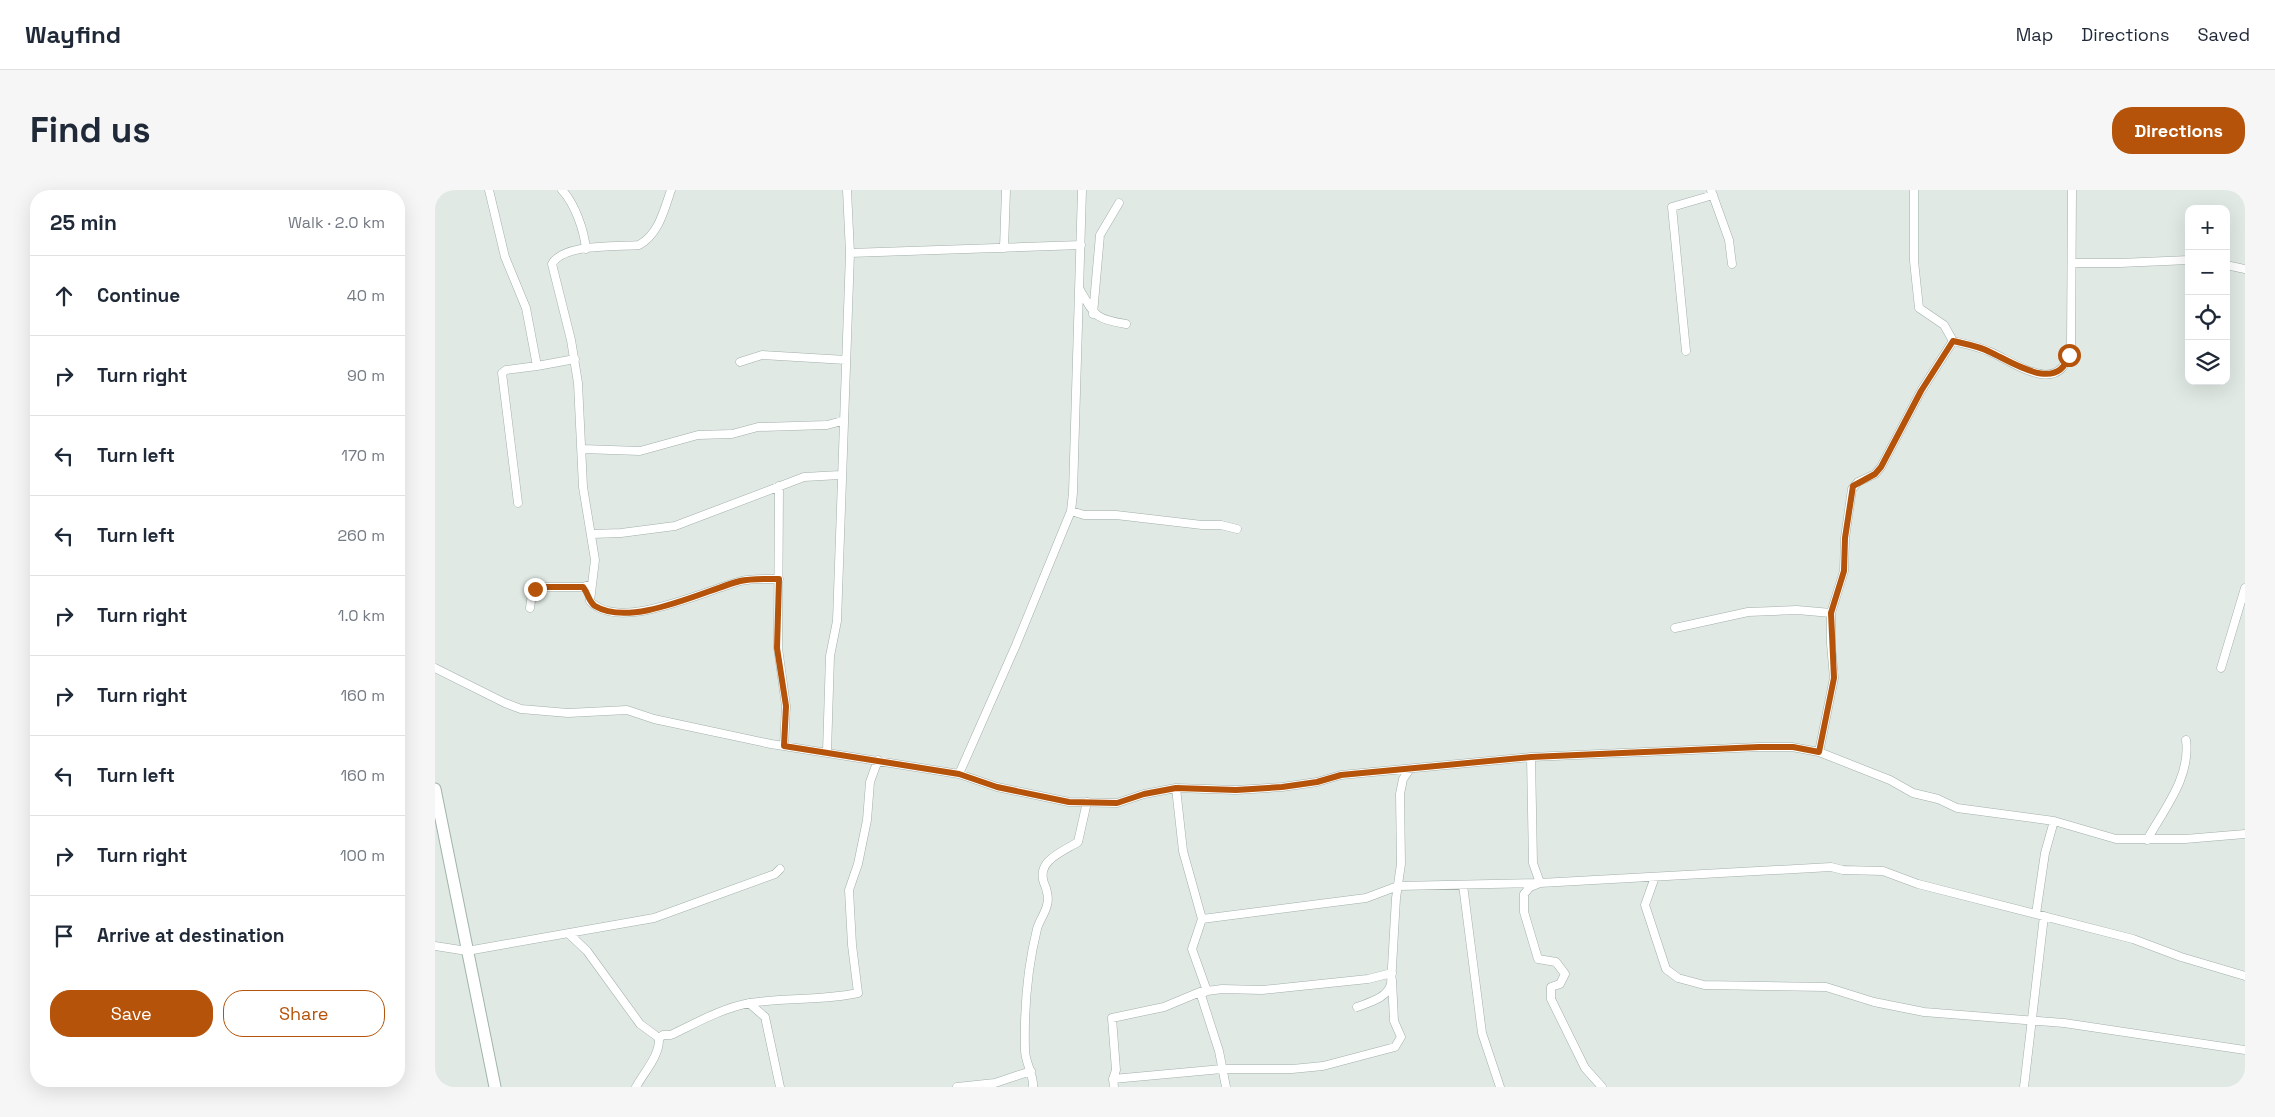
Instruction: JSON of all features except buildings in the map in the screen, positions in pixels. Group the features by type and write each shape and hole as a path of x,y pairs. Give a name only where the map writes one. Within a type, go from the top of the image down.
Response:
{"street":[{"path":"489,190 505,257 526,308 537,366"},
{"path":"562,190 569,198 586,249"},
{"path":"671,190 663,215 647,240 639,245 586,249 566,253 554,260 553,264 575,359 584,502 592,534 595,567 589,594 590,601 594,606 622,612 636,612 674,603 742,580 779,579"},
{"path":"827,752 830,656 837,618 840,475 850,253 847,190"},
{"path":"1004,248 1007,190"},
{"path":"959,774 1020,637 1071,511 1082,190"},
{"path":"1914,190 1913,247 1917,304 1927,315 1944,325 1953,341 1989,351 2030,372 2049,373 2062,368 2067,362 2071,348 2072,190"},
{"path":"1686,351 1672,207 1712,193 1729,240 1732,264"},
{"path":"1093,314 1100,235 1119,203"},
{"path":"850,253 1081,245"},
{"path":"2072,263 2185,260"},
{"path":"2230,266 2245,269"},
{"path":"1079,288 1093,314 1106,321 1126,324"},
{"path":"1819,752 1834,678 1831,613 1844,571 1845,538 1852,488 1858,482 1875,474 1881,467 1921,391 1953,341"},
{"path":"740,362 762,355 846,360"},
{"path":"518,502 503,373 506,370 575,359"},
{"path":"582,449 640,451 698,435 732,434 759,427 794,424 827,425 842,421"},
{"path":"592,534 621,533 675,526 810,476 840,475"},
{"path":"779,486 777,648 786,706 784,746"},
{"path":"1071,511 1083,515 1134,517 1202,525 1221,525 1237,529"},
{"path":"530,608 532,594 538,587 583,587 592,584"},
{"path":"583,587 589,594"},
{"path":"2221,668 2245,588"},
{"path":"1675,628 1748,612 1797,610 1831,613"},
{"path":"435,668 521,709 568,712 627,710 654,719 784,746 959,774 997,787 1069,802 1117,803 1144,794 1176,788 1236,790 1282,787 1317,782 1341,775 1531,757 1793,747 1819,752 1891,780 1913,793 1939,799 1957,808 2054,821 2115,839 2147,840 2245,834"},
{"path":"2147,840 2183,772 2187,755 2186,740"},
{"path":"1531,757 1533,863 1540,883"},
{"path":"659,1038 663,1035 671,1035 725,1010 749,1003 781,999 833,998 858,993 852,945 849,890 858,864 867,820 870,782 878,760"},
{"path":"1357,1007 1384,995 1390,988 1401,844 1400,794 1403,779 1410,769"},
{"path":"1396,770 1403,779"},
{"path":"435,788 495,1087"},
{"path":"1176,788 1183,851 1201,919 1192,949 1219,1051 1226,1087"},
{"path":"1033,1087 1031,1071 1025,1053 1028,975 1037,927 1048,904 1047,888 1041,874 1045,863 1079,842 1087,802"},
{"path":"2024,1087 2033,1020 2045,853 2054,821"},
{"path":"1201,919 1366,898 1398,886 1540,883 1831,868 1883,872 1917,884 2133,939 2181,957 2245,976"},
{"path":"435,946 467,951 654,918 775,874 780,869"},
{"path":"1655,877 1645,905 1666,968 1678,978 1704,985 1826,987 1874,1002 1924,1012 2033,1020 2151,1035 2245,1050"},
{"path":"1540,883 1530,887 1524,894 1524,912 1531,939 1538,960 1556,962 1565,974 1560,984 1551,988 1551,1000 1585,1068 1602,1087"},
{"path":"1463,885 1482,1033 1500,1087"},
{"path":"569,934 587,951 640,1024 659,1038"},
{"path":"1392,976 1394,1021 1401,1037 1395,1047 1323,1066 1263,1070 1223,1069 1113,1083 1116,1070 1112,1018 1164,1007 1204,992 1222,989 1262,990 1392,976"},
{"path":"749,1003 765,1017 780,1087"},
{"path":"636,1087 653,1060 659,1044 659,1038"},
{"path":"957,1087 995,1083 1031,1071"}],"route":[{"path":"535,589 538,587 583,587 589,594 590,601 594,606 605,610 636,612 674,603 742,580 779,579 779,641 777,648 786,697 784,746 959,774 997,787 1069,802 1117,803 1134,799 1144,794 1176,788 1236,790 1282,787 1317,782 1341,775 1531,757 1601,756 1643,752 1759,747 1793,747 1819,752 1831,701 1834,678 1831,613 1844,571 1845,538 1853,486 1875,474 1881,467 1921,391 1953,341 1989,351 2030,372 2043,374 2056,372 2062,368 2067,362 2069,355"}]}
